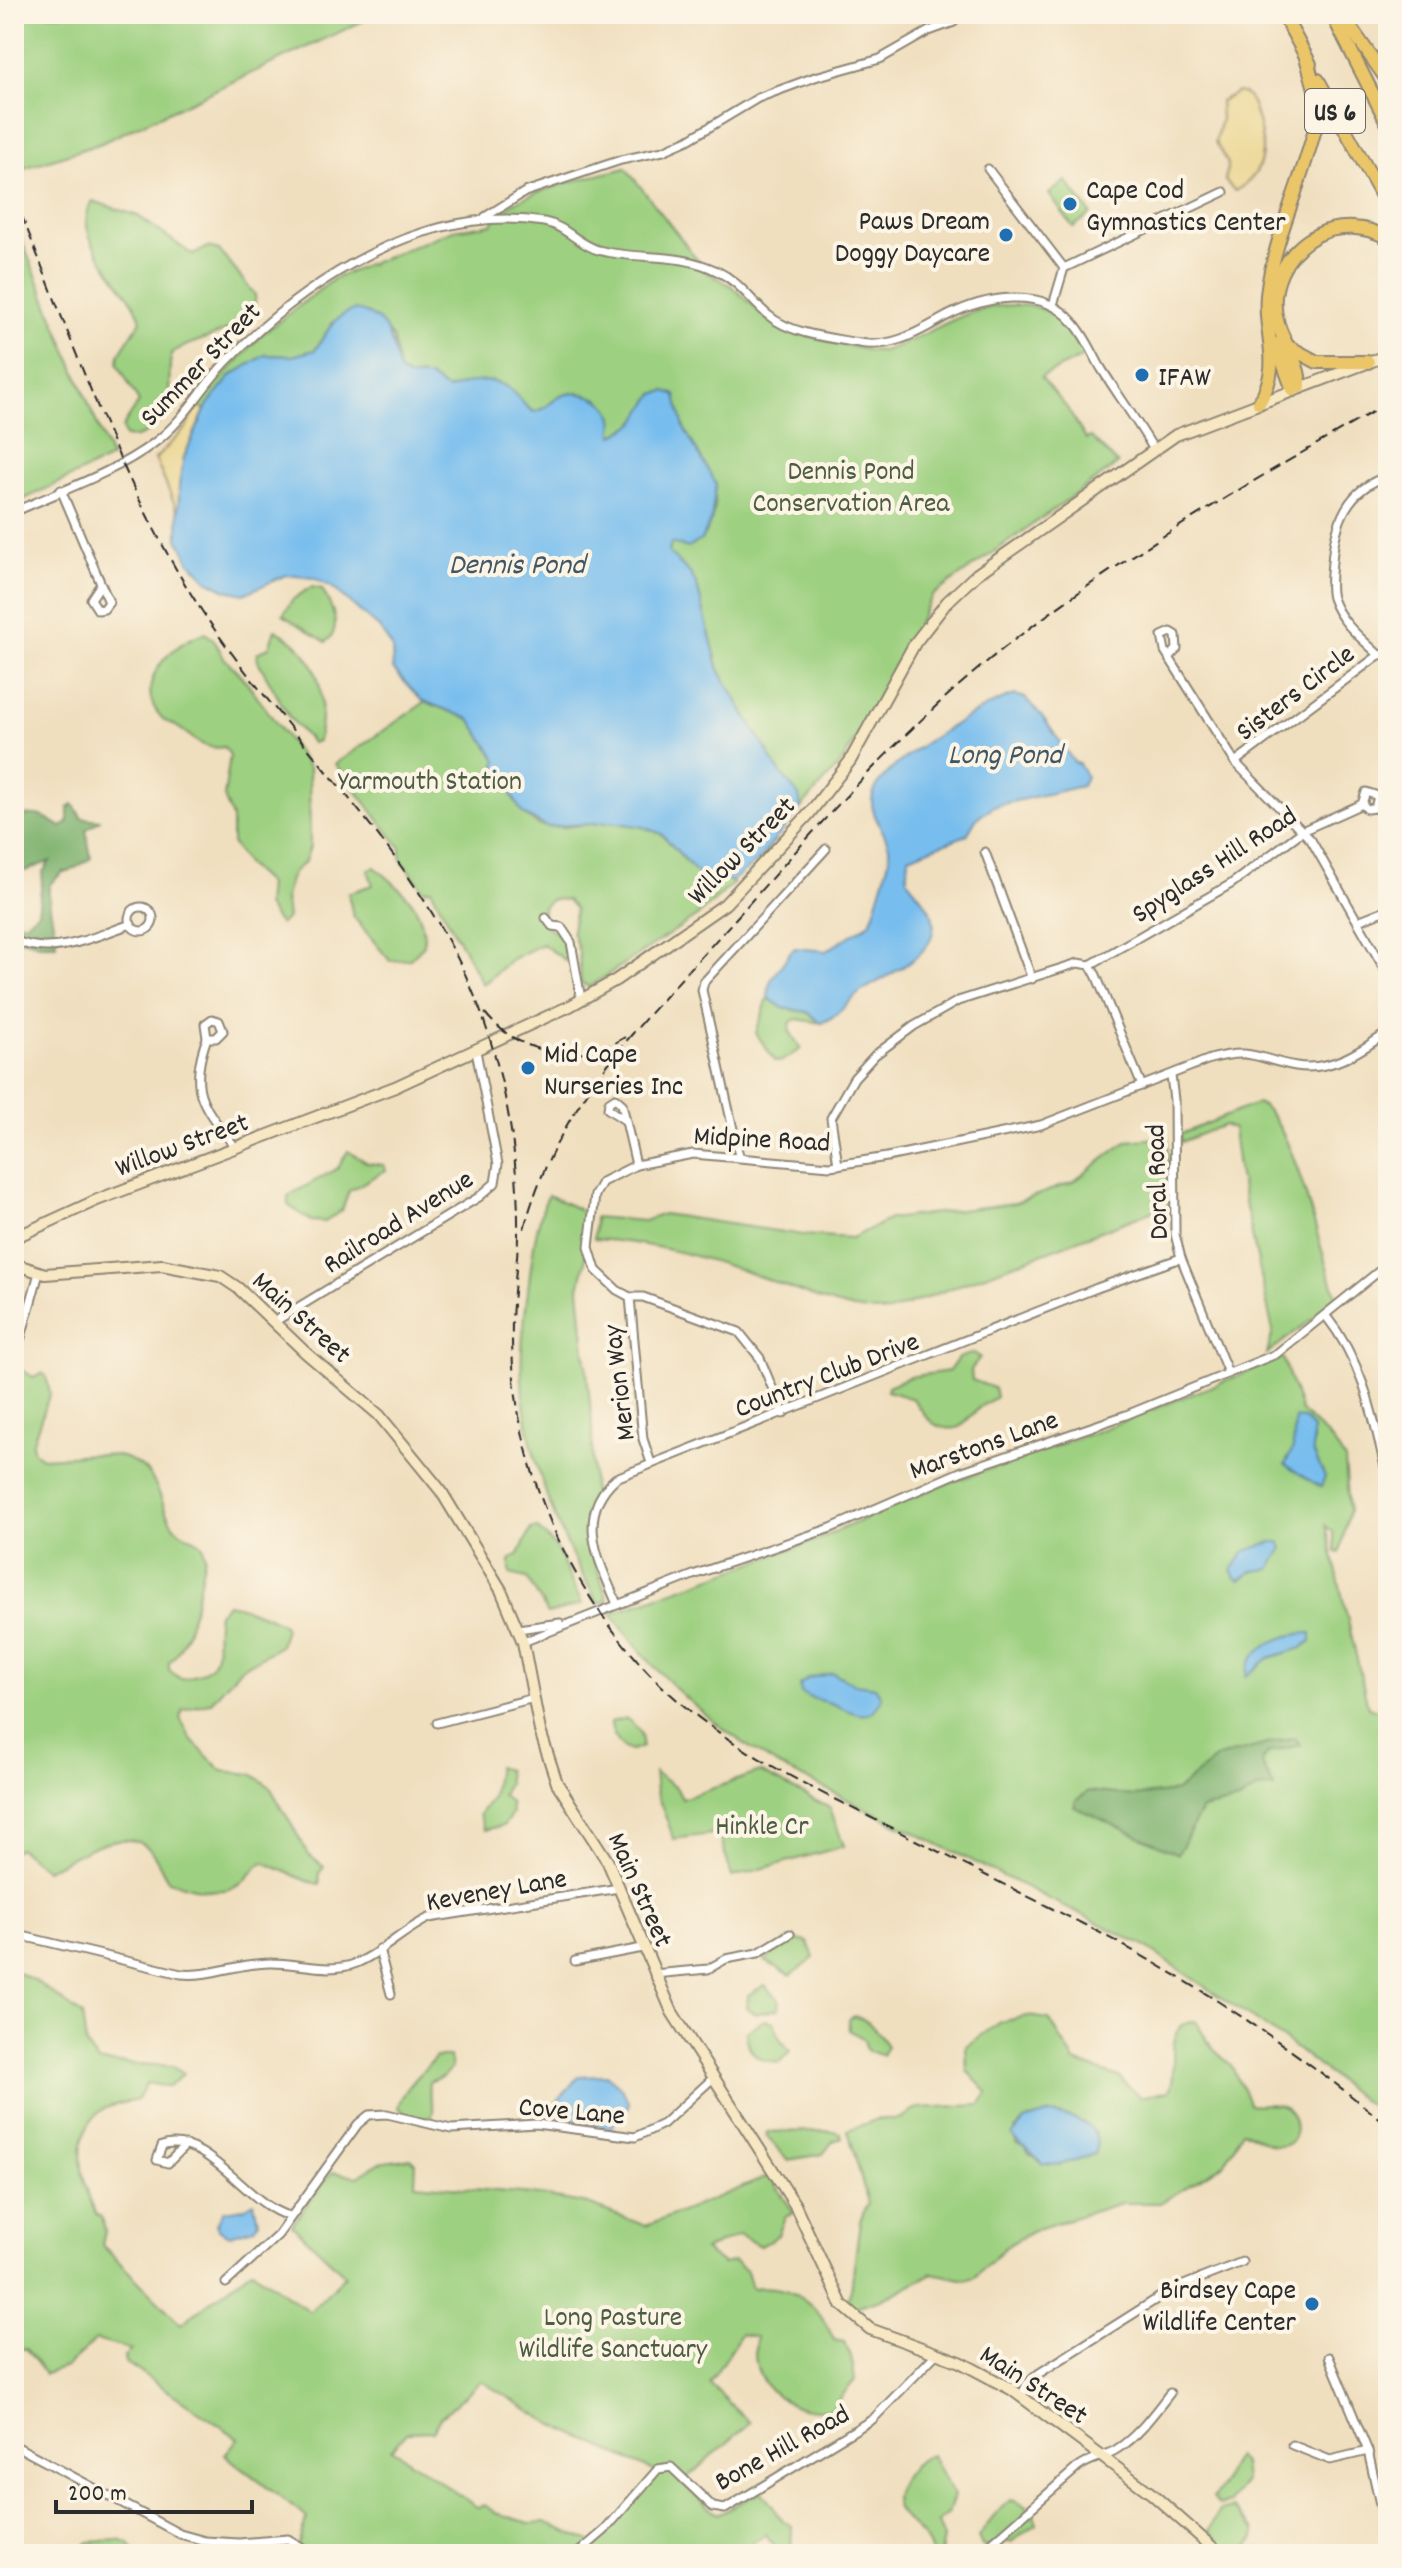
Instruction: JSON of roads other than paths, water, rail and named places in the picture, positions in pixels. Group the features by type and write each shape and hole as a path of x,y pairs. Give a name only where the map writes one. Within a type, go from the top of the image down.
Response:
{"highway":[{"name":"US 6","path":"1283,14 1388,207"},
{"name":"US 6","path":"1332,14 1388,124"},
{"path":"1341,14 1374,67 1388,81"},
{"path":"1259,403 1274,370 1269,284 1318,116 1317,96 1306,57"},
{"path":"1296,389 1299,369 1278,322 1275,299 1280,275 1297,249 1322,233 1346,228 1369,230 1388,238"},
{"path":"1269,322 1296,389"},
{"path":"1289,346 1317,362 1368,362"}],"main road":[{"name":"Willow Street","path":"14,1238 97,1200 361,1101 476,1051 581,999 702,922 760,869 837,781 906,657 957,592 998,557 1153,448 1184,431 1388,355"},
{"name":"Main Street","path":"14,1264 39,1273 149,1264 189,1268 233,1283 396,1433 467,1529 523,1642 546,1757 557,1783 604,1854 654,1974 712,2079 795,2205 834,2291 848,2312 870,2329 980,2372 1021,2397 1152,2494 1220,2554"}],"street":[{"path":"483,218 514,196 621,160 663,151 758,98 815,77 880,59 929,31 954,22"},
{"path":"988,169 1064,268"},
{"path":"1153,448 1079,329 1053,305 1064,268 1224,192"},
{"name":"Summer Street","path":"14,512 130,458 156,442 254,334 318,283 356,261 452,225 483,218 545,222 566,230 596,249 667,256 700,263 734,280 777,321 806,331 879,347 978,304 1012,298 1053,305"},
{"name":"Sisters Circle","path":"1235,762 1384,654 1343,619 1332,596 1331,568 1335,533 1349,501 1368,484 1388,476"},
{"path":"61,490 101,584"},
{"path":"1169,658 1235,762 1304,830 1388,975"},
{"name":"Spyglass Hill Road","path":"838,1165 831,1118 863,1067 908,1030 948,1005 1078,963 1090,965 1231,884 1304,830 1362,804"},
{"path":"739,1156 702,990 704,982 826,849"},
{"path":"985,852 1032,979"},
{"path":"1358,921 1388,909"},
{"path":"546,918 552,926 564,925 571,942 575,982 581,999"},
{"path":"14,940 29,947 72,945 131,924"},
{"path":"1090,965 1142,1086"},
{"name":"Midpine Road","path":"783,1414 760,1358 739,1332 643,1297 630,1297 596,1270 589,1227 598,1187 636,1165 680,1154 838,1165 1041,1125 1239,1051 1293,1065 1325,1065 1348,1057 1388,1032"},
{"path":"207,1038 198,1065 200,1100 236,1148"},
{"name":"Railroad Avenue","path":"274,1322 479,1197 498,1178 476,1051"},
{"name":"Doral Road","path":"1171,1076 1174,1100 1173,1208 1181,1258 1228,1373"},
{"path":"626,1121 636,1165"},
{"name":"Country Club Drive","path":"617,1604 596,1546 594,1507 603,1489 616,1478 1097,1288 1181,1258"},
{"name":"Marstons Lane","path":"523,1642 617,1604 815,1534 960,1472 1126,1415 1285,1349 1388,1264"},
{"path":"14,1362 39,1273"},
{"name":"Merion Way","path":"630,1297 643,1439 651,1463"},
{"path":"1326,1316 1341,1335 1362,1377 1388,1480"},
{"name":"Marstons Lane","path":"518,1629 570,1622"},
{"path":"437,1723 534,1698"},
{"name":"Keveney Lane","path":"14,1934 118,1961 195,1975 268,1962 338,1967 358,1963 402,1931 439,1915 619,1888"},
{"path":"654,1974 708,1969 726,1959 758,1953 790,1934"},
{"path":"575,1961 642,1948"},
{"path":"379,1949 391,1994"},
{"name":"Cove Lane","path":"289,2216 363,2118 387,2114 461,2130 536,2124 635,2137 663,2124 712,2079"},
{"path":"186,2145 270,2206 289,2216 278,2235 226,2283"},
{"path":"1021,2397 1030,2380 1171,2290 1242,2262"},
{"name":"Bone Hill Road","path":"577,2554 605,2530 664,2466 678,2472 713,2507 725,2509 873,2419 936,2354"},
{"path":"1329,2357 1368,2451 1388,2540"},
{"path":"979,2554 1066,2477 1091,2458 1115,2451 1135,2435 1170,2393"},
{"path":"14,2445 180,2534 205,2541 239,2543 288,2539 313,2554"},
{"path":"1292,2445 1330,2460 1368,2451"}],"water":[{"name":"Dennis Pond","path":"355,310 367,313 383,325 399,371 408,377 429,377 448,390 471,383 497,383 511,390 534,412 568,394 592,396 610,411 614,420 613,436 634,424 654,394 666,391 676,395 684,428 716,484 711,521 701,540 688,548 671,543 669,553 690,573 697,586 719,670 779,771 799,796 801,808 758,861 732,881 698,874 662,834 644,827 611,822 547,827 523,814 496,769 497,760 470,719 421,700 393,669 392,647 379,628 332,587 314,578 286,575 244,594 226,590 207,580 189,561 178,538 179,484 184,457 208,404 231,376 265,355 292,356 315,350 336,320"},
{"name":"Long Pond","path":"1015,695 1025,698 1042,716 1074,762 1079,764 1086,776 1082,786 994,806 977,818 967,835 909,857 907,879 932,915 934,928 930,940 912,961 859,993 834,1016 821,1023 807,1012 783,1008 768,998 770,982 795,948 826,951 870,923 890,853 873,810 873,795 880,782 894,767 935,736"},
{"path":"1295,1418 1304,1419 1313,1429 1313,1452 1325,1477 1321,1487 1285,1465 1293,1448"},
{"path":"1280,1542 1283,1548 1270,1569 1252,1571 1241,1580 1236,1578 1232,1570 1245,1551"},
{"path":"1311,1633 1311,1641 1302,1648 1269,1658 1246,1676 1253,1657 1270,1644"},
{"path":"833,1673 855,1684 875,1687 882,1697 877,1706 866,1714 860,1714 801,1693 800,1685 809,1678"},
{"path":"606,2075 623,2089 629,2105 610,2129 548,2112 579,2076"},
{"path":"1048,2114 1076,2119 1091,2128 1097,2143 1095,2154 1059,2165 1043,2164 1012,2136 1024,2121"},
{"path":"254,2202 258,2222 254,2228 230,2235 218,2229 216,2224 224,2211 244,2208"}],"railway":[{"path":"14,197 99,409 146,514 173,564 238,662 397,861 432,913 462,968 494,1053 511,1131 517,1184 518,1238 512,1339 522,1431 533,1475 549,1518 591,1599 617,1636 671,1695 751,1753 808,1786 1083,1924 1163,1968 1279,2042 1388,2126"},
{"path":"524,1229 557,1143 578,1106 629,1037 812,833 909,732 978,669 1075,595 1177,527 1388,403"},
{"path":"485,1013 515,1039 550,1052 588,1051 625,1037"}],"place":[{"name":"Cape Cod Gymnastics Center","path":"1070,204"},
{"name":"Paws Dream Doggy Daycare","path":"1006,235"},
{"name":"IFAW","path":"1142,375"},
{"name":"Mid Cape Nurseries Inc","path":"528,1068"},
{"name":"Birdsey Cape Wildlife Center","path":"1312,2304"}],"park label":[{"name":"Dennis Pond Conservation Area","path":"851,485"},
{"name":"Yarmouth Station","path":"430,779"},
{"name":"Hinkle Cr","path":"762,1824"},
{"name":"Long Pasture Wildlife Sanctuary","path":"613,2331"}]}
